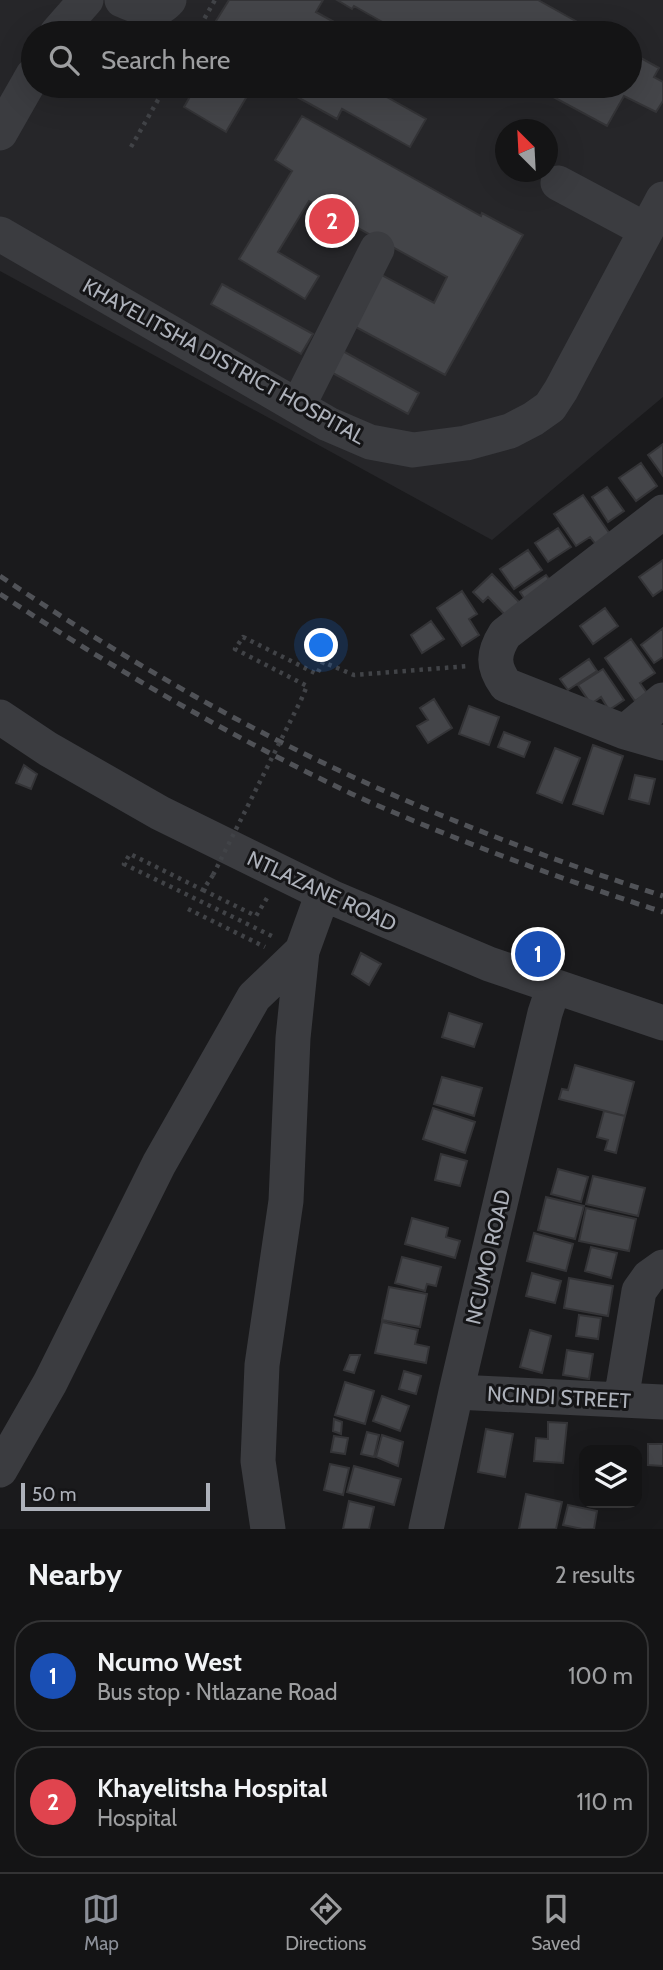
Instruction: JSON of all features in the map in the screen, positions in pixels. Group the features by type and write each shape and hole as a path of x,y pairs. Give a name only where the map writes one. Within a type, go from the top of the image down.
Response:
{"street":[{"path":"68,21 86,0"},
{"path":"122,0 151,11 163,7 169,0"},
{"path":"0,133 21,96"},
{"path":"558,183 646,230"},
{"name":"KHAYELITSHA DISTRICT HOSPITAL","path":"0,234 328,424 370,442 413,450 466,443 510,431 550,407 581,356 663,199"},
{"path":"298,406 377,249"},
{"path":"663,512 505,634 495,655 499,675 506,685 625,732 663,743"},
{"path":"625,732 663,700"},
{"name":"NTLAZANE ROAD","path":"0,717 160,813 323,893 425,939 489,964 663,1023"},
{"path":"0,1470 50,1383 159,1164 284,947 323,893"},
{"path":"268,1529 258,1461 262,1364 286,1201 293,1038 284,947"},
{"name":"NCUMO ROAD","path":"426,1529 545,1013 554,986"},
{"path":"621,1400 639,1292 649,1277 663,1267"},
{"name":"NCINDI STREET","path":"456,1392 663,1402"}],"path":[{"path":"203,21 215,0"},
{"path":"131,147 159,98"},
{"path":"203,890 307,686 235,649 243,637 317,674 323,662 354,675 495,664"},
{"path":"272,891 256,916 130,854 124,864 284,947"},
{"path":"188,909 284,947"}],"shaded area":[{"path":"0,0 663,0 663,397 492,540 0,271"}],"building":[{"path":"229,0 323,0 316,12 332,21 216,21"},
{"path":"337,0 538,0 576,21 381,21 354,6 352,9"},
{"path":"642,59 659,68 654,77 663,82 663,101 656,112 628,98 642,98"},
{"path":"189,98 246,98 226,132 184,107"},
{"path":"299,98 388,98 426,119 410,147 342,109 337,119"},
{"path":"555,98 623,98 607,126"},
{"path":"302,116 481,216 482,213 523,235 445,375 352,325 380,274 434,303 447,277 309,201 278,252 319,276 305,299 239,259 292,171 275,160"},
{"path":"222,284 313,334 301,354 211,304"},
{"path":"341,350 419,393 408,414 329,371"},
{"path":"663,444 663,476 648,455"},
{"path":"641,463 657,486 636,501 619,478"},
{"path":"607,487 624,511 608,522 592,497"},
{"path":"583,495 612,537 598,547 590,537 576,546 554,514"},
{"path":"558,528 571,547 548,562 535,543"},
{"path":"528,550 542,570 514,589 500,569"},
{"path":"663,560 663,589 653,596 639,577"},
{"path":"492,574 521,604 507,617 488,597 483,602 473,592"},
{"path":"546,575 552,583 526,601 520,592"},
{"path":"462,591 477,614 469,619 479,635 462,646 437,608"},
{"path":"605,608 618,626 593,644 580,626"},
{"path":"431,621 444,639 422,653 411,635"},
{"path":"663,628 663,657 654,663 641,645"},
{"path":"631,639 655,673 640,683 647,693 635,701 605,658"},
{"path":"589,659 597,671 568,690 560,679"},
{"path":"603,669 624,700 609,710 601,697 591,704 578,685"},
{"path":"434,699 452,728 428,743 417,726 428,720 420,708"},
{"path":"469,706 499,717 489,745 459,734"},
{"path":"504,732 530,742 524,757 498,747"},
{"path":"593,745 623,756 603,814 573,804"},
{"path":"555,748 580,758 562,803 537,793"},
{"path":"24,765 37,774 31,789 16,783"},
{"path":"635,775 655,779 649,804 629,799"},
{"path":"361,953 381,964 369,985 352,974"},
{"path":"449,1013 482,1024 474,1047 442,1037"},
{"path":"575,1065 634,1082 625,1116 559,1099 562,1089 568,1090"},
{"path":"442,1077 482,1088 474,1116 434,1104"},
{"path":"433,1108 475,1122 465,1153 423,1139"},
{"path":"604,1111 625,1116 616,1153 605,1150 608,1140 597,1137"},
{"path":"441,1154 467,1161 460,1186 435,1180"},
{"path":"558,1169 588,1177 581,1202 551,1194"},
{"path":"593,1176 645,1188 638,1216 586,1204"},
{"path":"546,1197 584,1206 575,1239 538,1230"},
{"path":"586,1208 636,1219 629,1251 579,1241"},
{"path":"412,1218 448,1228 446,1237 460,1241 455,1258 405,1244"},
{"path":"534,1233 573,1244 566,1271 527,1261"},
{"path":"591,1247 617,1253 611,1278 585,1271"},
{"path":"402,1257 441,1267 436,1286 427,1284 425,1291 395,1283"},
{"path":"532,1273 561,1281 555,1303 526,1296"},
{"path":"569,1278 613,1286 608,1316 564,1308"},
{"path":"389,1287 427,1294 420,1327 382,1320"},
{"path":"579,1315 601,1318 598,1339 576,1336"},
{"path":"382,1322 418,1330 415,1344 429,1347 426,1363 375,1353"},
{"path":"530,1330 551,1336 542,1373 520,1367"},
{"path":"567,1350 593,1354 589,1379 563,1375"},
{"path":"350,1355 360,1355 354,1373 344,1370"},
{"path":"404,1371 421,1376 416,1394 399,1389"},
{"path":"345,1382 374,1391 365,1424 335,1415"},
{"path":"382,1396 409,1406 400,1431 373,1421"},
{"path":"334,1419 342,1422 341,1434 333,1431"},
{"path":"548,1422 567,1423 563,1463 534,1461 536,1438 548,1439"},
{"path":"486,1429 513,1434 505,1477 478,1472"},
{"path":"367,1432 379,1435 374,1457 361,1454"},
{"path":"382,1435 403,1442 398,1466 376,1457"},
{"path":"334,1436 348,1438 345,1454 331,1452"},
{"path":"648,1444 663,1444 663,1466 648,1465"},
{"path":"330,1464 349,1468 343,1495 324,1490"},
{"path":"354,1466 401,1479 394,1505 347,1492"},
{"path":"526,1494 562,1502 556,1529 519,1529"},
{"path":"349,1501 374,1507 369,1529 343,1529"},
{"path":"568,1505 597,1511 594,1529 563,1525"}],"railway":[{"path":"0,576 164,679 292,748 416,805 498,838 663,896"},
{"path":"0,594 84,648 170,698 354,795 507,858 663,912"}],"place":[{"name":"Khayelitsha Hospital","path":"332,221"},
{"name":"Ncumo West","path":"538,954"}]}
